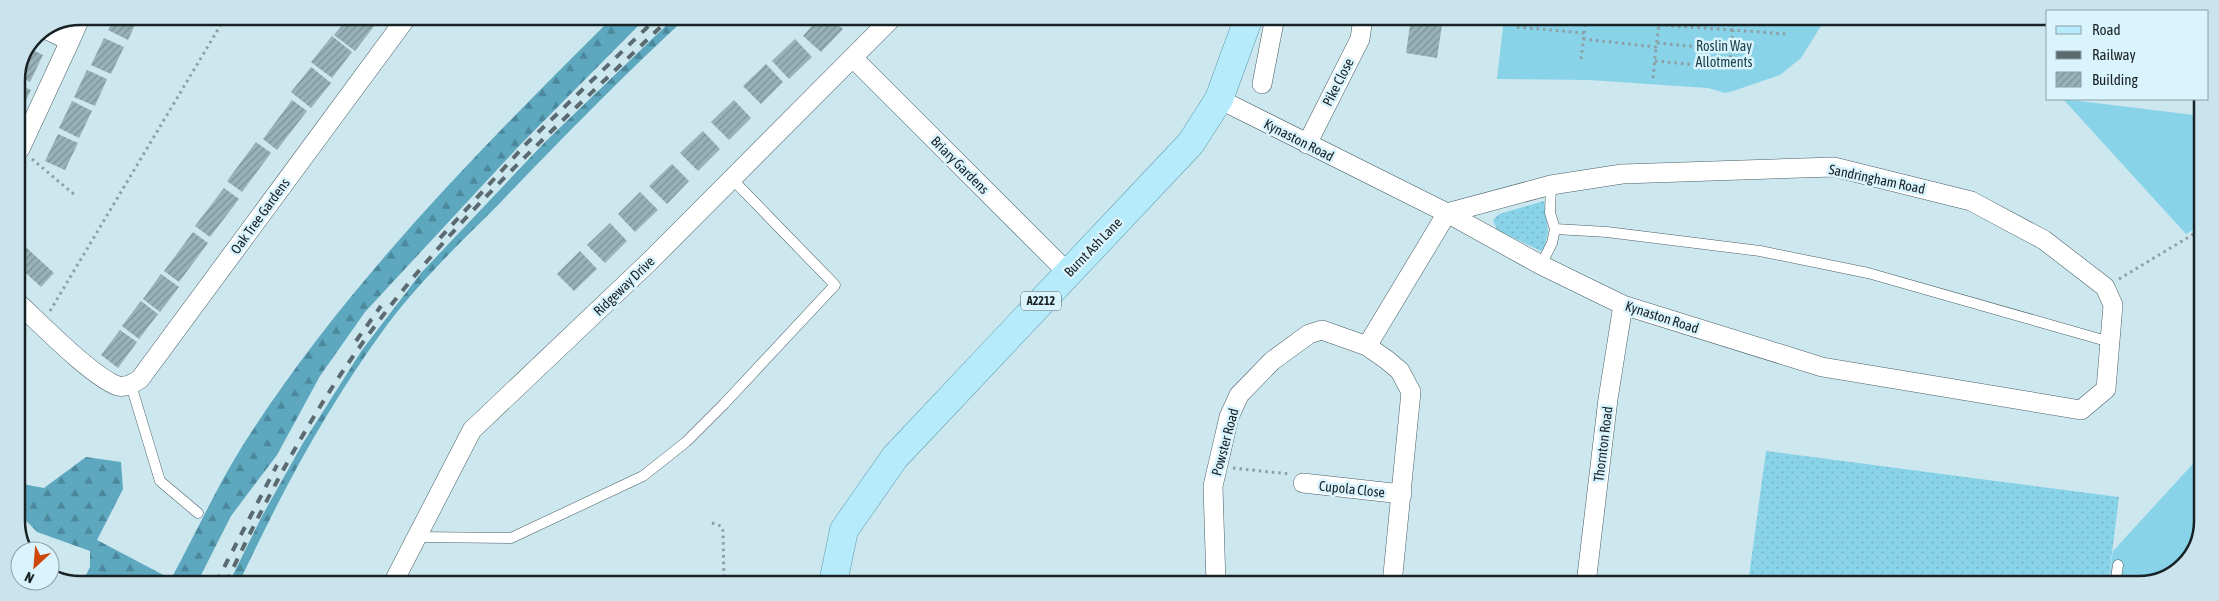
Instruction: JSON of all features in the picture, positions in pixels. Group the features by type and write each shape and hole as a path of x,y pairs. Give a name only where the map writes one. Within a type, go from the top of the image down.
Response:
{"main road":[{"name":"Burnt Ash Lane","path":"834,576 844,530 895,457 1192,143 1219,99 1246,25"}],"street":[{"path":"25,138 77,25"},
{"name":"Oak Tree Gardens","path":"131,385 140,380 401,25"},
{"name":"Ridgeway Drive","path":"397,576 472,430 650,261 885,25"},
{"path":"1262,84 1273,25"},
{"name":"Pike Close","path":"1307,144 1360,39 1362,25"},
{"path":"52,32 70,41"},
{"name":"Briary Gardens","path":"853,58 1068,273"},
{"name":"Kynaston Road","path":"1219,99 1447,213 1541,265 1622,305 1822,367 2082,410 2106,389 2109,350"},
{"name":"Sandringham Road","path":"1447,213 1551,185 1622,174 1834,167 1971,201 2044,240 2105,287"},
{"path":"1367,346 1447,213"},
{"path":"2105,287 2113,305 2109,350"},
{"name":"Thornton Road","path":"1587,576 1608,399 1622,305"},
{"path":"25,309 100,376 120,386 131,385"},
{"name":"Powster Road","path":"1216,576 1213,486 1228,416 1239,395 1272,361 1309,334 1322,330 1367,346 1400,371 1411,392 1393,576"},
{"name":"Cupola Close","path":"1303,484 1402,494"}],"lane":[{"path":"417,537 511,538 643,476 686,442 835,285 732,179"},
{"path":"1541,265 1552,243 1555,229 1550,213 1551,185"},
{"path":"1555,229 1607,232 1760,251 1868,273 2109,350"},
{"path":"131,385 160,481 198,513"},
{"path":"2116,576 2118,564"}],"path":[{"path":"42,324 221,25"},
{"path":"1581,60 1585,25"},
{"path":"1653,78 1659,25 1787,34"},
{"path":"1655,61 1730,68 1733,25"},
{"path":"1517,27 1584,33"},
{"path":"1583,39 1731,50"},
{"path":"25,153 76,196"},
{"path":"2105,287 2194,234"},
{"path":"1217,466 1298,475 1303,484"},
{"path":"712,523 721,526 724,576"}],"green space":[{"path":"605,25 639,25 520,145 365,312 320,376 277,455 231,516 201,576 173,576 233,461 282,386 369,275 416,221 513,117"},
{"path":"667,25 678,25 639,62 441,262 387,325 365,355 325,418 289,483 242,576 232,576 262,516 303,443 362,350 421,273 544,143"},
{"name":"Roslin Way Allotments","path":"1503,25 1822,25 1801,58 1780,75 1725,93 1708,88 1589,80 1497,79"},
{"path":"2064,100 2194,115 2194,230 2186,234"},
{"path":"1544,201 1548,232 1544,249 1541,251 1497,230 1493,220 1499,214"},
{"path":"1766,451 2119,497 2109,576 1749,576"},
{"path":"86,457 121,462 123,489 97,540 165,576 86,576 90,567 90,551 37,532 25,519 25,484 44,488"},
{"path":"2194,463 2194,528 2185,552 2178,560 2163,570 2150,575 2109,576 2113,551"}],"building":[{"path":"110,25 135,25 128,40 108,30"},
{"path":"342,25 375,25 355,51 334,35"},
{"path":"813,25 839,25 843,29 821,52 803,36"},
{"path":"1410,25 1442,25 1437,58 1406,53"},
{"path":"332,36 352,52 332,78 311,62"},
{"path":"104,38 124,47 111,74 91,65"},
{"path":"795,39 812,57 789,79 772,61"},
{"path":"33,50 43,55 30,82 25,80 26,69"},
{"path":"766,64 783,82 761,104 743,86"},
{"path":"311,67 331,83 311,108 291,92"},
{"path":"87,70 107,79 95,106 74,97"},
{"path":"25,87 31,90 25,102"},
{"path":"292,100 307,111 277,150 263,139"},
{"path":"734,100 751,118 729,140 711,122"},
{"path":"72,101 92,111 79,138 59,128"},
{"path":"703,131 720,149 698,171 680,153"},
{"path":"58,134 78,143 65,170 45,161"},
{"path":"256,142 271,153 242,192 227,181"},
{"path":"672,164 689,181 667,204 649,186"},
{"path":"224,188 239,199 210,237 195,226"},
{"path":"640,192 658,210 635,232 618,214"},
{"path":"610,223 627,241 605,263 587,245"},
{"path":"193,232 208,243 179,282 164,271"},
{"path":"25,246 54,273 41,287 25,272"},
{"path":"580,251 597,269 574,291 557,274"},
{"path":"161,274 179,287 160,312 143,299"},
{"path":"141,301 158,314 139,339 122,326"},
{"path":"120,330 137,342 118,368 101,355"}],"railway":[{"path":"440,238 527,143 650,25"},
{"path":"229,576 259,515 314,416 356,352 411,280 481,201 556,126 663,25"},
{"path":"356,341 381,306"},
{"path":"220,576 277,465"}]}
